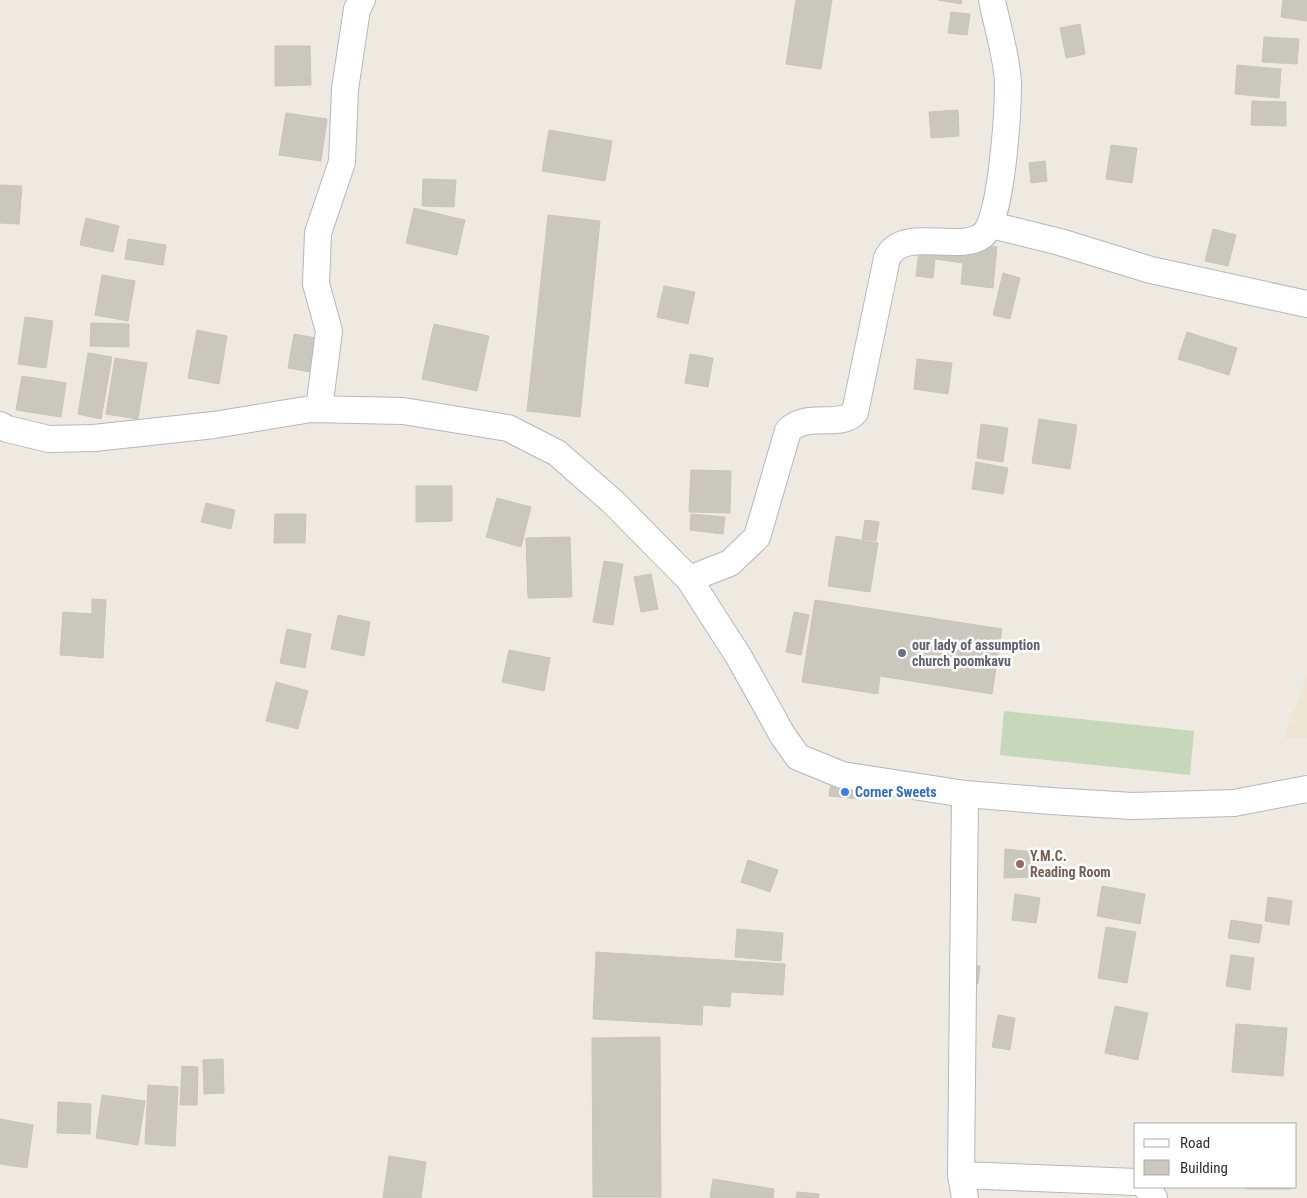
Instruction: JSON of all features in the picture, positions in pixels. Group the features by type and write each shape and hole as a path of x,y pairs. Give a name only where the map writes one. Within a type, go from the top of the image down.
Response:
{"street":[{"path":"319,409 329,331 316,284 318,233 342,162 345,89 357,9 362,0"},
{"path":"689,579 730,563 757,537 788,431 794,424 802,421 846,418 855,412 884,274 891,250 899,245 917,242 969,239 982,236 991,225 999,199 1008,82 992,0"},
{"path":"991,225 1060,242 1150,270 1307,304"},
{"path":"0,424 7,429 49,440 94,438 165,432 319,409 403,411 508,428 557,453 614,502 689,579 739,657 783,736 798,756 842,775 966,794 1132,806 1234,803 1307,789"},
{"path":"966,794 963,1187 1134,1182"}],"shaded area":[{"path":"1307,674 1307,738 1284,738"}],"green space":[{"path":"1004,711 1194,731 1190,775 1000,755"}],"building":[{"path":"796,0 832,0 821,69 786,64"},
{"path":"938,0 962,0 961,4"},
{"path":"1283,0 1307,0 1307,21 1281,17"},
{"path":"951,12 970,14 967,35 948,33"},
{"path":"1080,24 1085,54 1066,58 1060,28"},
{"path":"1264,37 1299,39 1297,64 1262,62"},
{"path":"275,46 310,46 311,85 275,86"},
{"path":"1237,65 1281,69 1279,98 1235,94"},
{"path":"1252,101 1286,102 1286,126 1251,125"},
{"path":"958,110 959,136 931,138 929,112"},
{"path":"286,113 327,119 321,161 279,155"},
{"path":"549,130 612,141 605,181 542,171"},
{"path":"1111,145 1137,148 1132,183 1106,179"},
{"path":"1045,161 1047,181 1031,183 1029,163"},
{"path":"423,179 456,180 454,207 422,206"},
{"path":"0,185 22,186 19,224 0,223"},
{"path":"414,208 465,220 457,255 406,243"},
{"path":"548,215 600,221 580,417 527,411"},
{"path":"86,218 119,226 113,252 80,245"},
{"path":"1213,229 1236,235 1228,266 1205,261"},
{"path":"128,239 166,245 163,265 125,259"},
{"path":"956,242 997,247 993,288 961,284 963,263 935,259 933,278 916,276 919,249"},
{"path":"1003,273 1020,278 1010,319 993,315"},
{"path":"102,275 135,281 128,321 95,315"},
{"path":"664,286 695,292 688,324 657,317"},
{"path":"25,317 53,321 46,368 18,364"},
{"path":"91,323 129,324 129,347 90,346"},
{"path":"434,324 489,336 477,391 422,379"},
{"path":"197,330 227,336 219,384 188,378"},
{"path":"1187,332 1237,348 1229,375 1178,359"},
{"path":"294,334 321,339 316,373 288,368"},
{"path":"88,353 112,357 101,419 78,414"},
{"path":"690,354 713,358 708,387 685,383"},
{"path":"115,358 147,363 138,419 106,414"},
{"path":"917,359 952,363 948,394 914,389"},
{"path":"22,376 66,383 61,417 16,410"},
{"path":"1039,419 1077,425 1070,469 1032,463"},
{"path":"981,424 1008,428 1003,462 977,458"},
{"path":"976,462 1008,468 1003,494 972,489"},
{"path":"691,470 731,471 730,513 689,512"},
{"path":"416,486 452,486 452,521 416,522"},
{"path":"497,498 531,507 521,547 486,537"},
{"path":"206,503 235,510 231,529 201,522"},
{"path":"275,514 306,514 305,543 274,543"},
{"path":"691,514 725,517 723,534 690,530"},
{"path":"865,520 879,522 876,541 862,539"},
{"path":"836,536 878,543 870,592 828,586"},
{"path":"570,537 572,597 528,598 526,538"},
{"path":"604,561 623,564 613,625 593,622"},
{"path":"651,574 658,609 641,612 634,577"},
{"path":"92,599 106,600 103,658 60,655 63,612 92,614"},
{"name":"our lady of assumption church poomkavu","path":"815,600 1002,629 992,694 880,676 878,694 802,682"},
{"path":"794,612 809,615 801,655 786,652"},
{"path":"338,615 370,622 364,656 331,649"},
{"path":"287,629 311,634 305,668 280,663"},
{"path":"509,650 550,658 544,691 502,682"},
{"path":"276,682 308,691 298,729 266,721"},
{"name":"Corner Sweets","path":"831,783 860,787 859,799 829,796"},
{"name":"Y.M.C. Reading Room","path":"1005,849 1035,852 1035,877 1004,878"},
{"path":"748,860 778,870 770,892 741,882"},
{"path":"1102,886 1145,894 1140,924 1097,916"},
{"path":"1015,894 1040,898 1036,923 1012,920"},
{"path":"1268,897 1292,901 1289,925 1265,921"},
{"path":"1231,920 1262,925 1259,943 1228,938"},
{"path":"1106,927 1136,932 1127,983 1098,978"},
{"path":"737,929 783,933 781,961 735,957"},
{"path":"596,952 785,964 783,995 731,992 730,1007 703,1005 702,1025 593,1019"},
{"path":"1231,955 1254,958 1250,990 1226,986"},
{"path":"966,964 980,966 978,984 964,982"},
{"path":"1115,1006 1148,1013 1138,1060 1105,1053"},
{"path":"998,1015 1015,1018 1010,1050 992,1047"},
{"path":"1236,1024 1287,1028 1283,1076 1232,1072"},
{"path":"660,1037 661,1197 593,1197 592,1038"},
{"path":"223,1059 224,1093 204,1094 203,1060"},
{"path":"182,1066 198,1067 197,1105 180,1105"},
{"path":"148,1085 178,1087 175,1146 145,1144"},
{"path":"102,1095 145,1101 138,1145 96,1138"},
{"path":"58,1102 91,1104 90,1134 57,1133"},
{"path":"0,1119 33,1125 27,1168 0,1164"},
{"path":"389,1156 426,1162 421,1198 383,1198"},
{"path":"713,1179 774,1189 773,1198 710,1198"},
{"path":"1247,1188 1290,1188 1290,1189"},
{"path":"797,1192 819,1194 818,1198 796,1198"}],"place":[{"name":"our lady of assumption church poomkavu","path":"902,653"},
{"name":"Corner Sweets","path":"845,792"},
{"name":"Y.M.C. Reading Room","path":"1020,864"}]}
